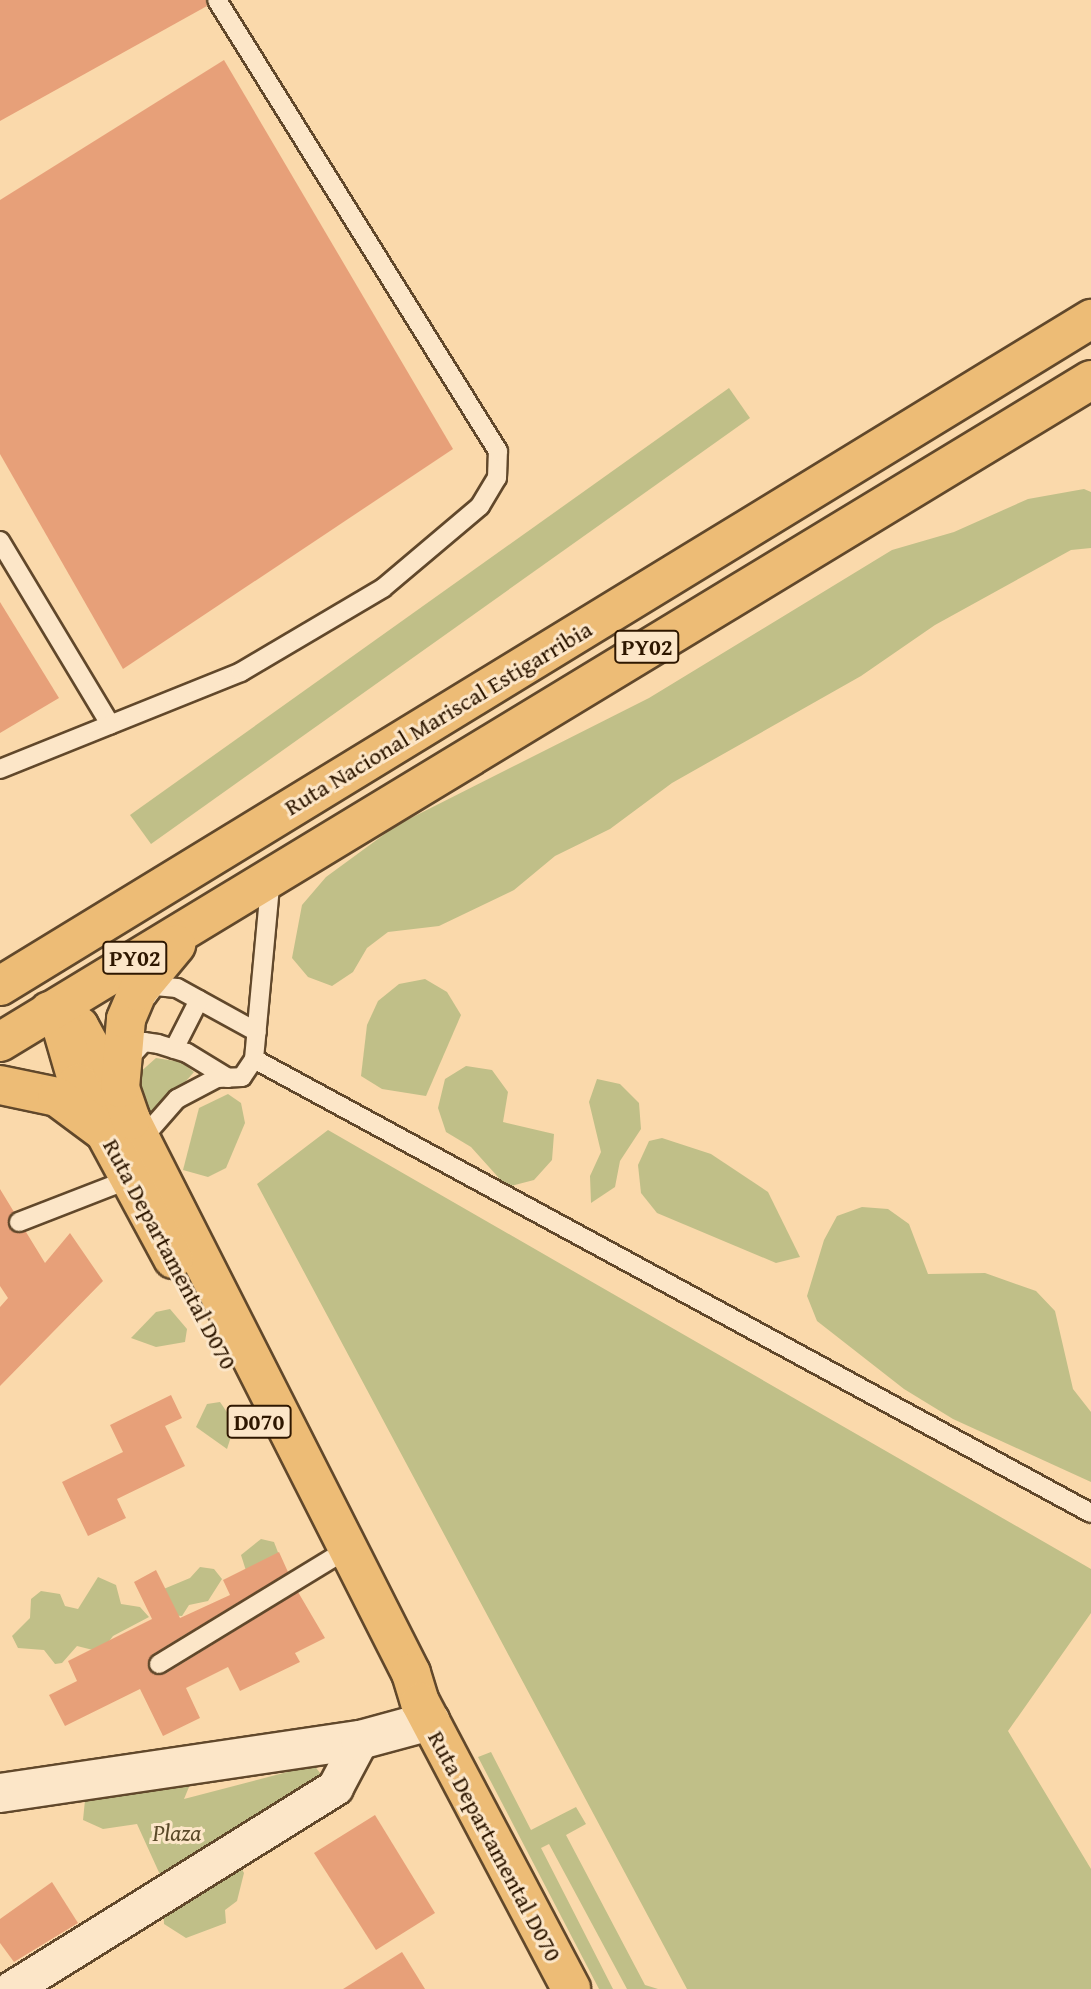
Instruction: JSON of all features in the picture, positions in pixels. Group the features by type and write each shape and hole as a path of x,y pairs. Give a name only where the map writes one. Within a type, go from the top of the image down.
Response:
{"main road":[{"name":"Ruta Nacional Mariscal Estigarribia","path":"0,986 1091,319"},
{"name":"Ruta Nacional Mariscal Estigarribia","path":"0,1042 59,1009 271,874 1091,380"},
{"path":"0,1008 12,1004 59,1009 88,956 118,930 345,793 414,733"},
{"path":"0,1085 124,1107 138,991 204,916"},
{"name":"Ruta Departamental D070","path":"59,1009 79,1026 124,1107 411,1673 425,1712 571,1989"},
{"name":"Ruta Departamental D070","path":"124,1107 130,1179 398,1685 425,1712"}],"street":[{"path":"0,1793 360,1740 425,1712"},
{"path":"11,1989 335,1787 360,1740"}],"lane":[{"path":"0,769 242,672 383,588 480,506 500,463 498,451 217,0"},
{"path":"0,541 110,724"},
{"path":"124,1107 177,1099 228,1078 242,1077 254,1059 271,874"},
{"path":"124,1107 139,1007 155,986 177,988 257,1032"},
{"path":"174,1049 199,1000"},
{"path":"124,1107 131,1053 144,1042 174,1049 228,1078"},
{"path":"254,1059 1091,1513"},
{"path":"19,1222 130,1179"},
{"path":"159,1664 331,1559"}],"green space":[{"path":"729,388 750,418 151,844 130,815"},
{"path":"1084,489 1091,492 1091,548 1071,550 935,625 861,676 672,783 610,829 555,856 514,890 439,926 388,932 367,948 353,972 332,986 308,977 292,958 302,905 326,877 397,825 649,698 892,550 954,532 1028,499"},
{"path":"425,979 447,992 461,1015 426,1096 382,1089 361,1076 367,1025 378,1001 399,984"},
{"path":"156,1058 181,1062 194,1072 157,1114 149,1115 141,1111 138,1074"},
{"path":"466,1066 492,1070 508,1092 503,1122 554,1134 552,1160 534,1180 507,1187 471,1147 446,1132 438,1108 445,1079"},
{"path":"597,1079 620,1084 639,1103 641,1129 620,1161 615,1187 591,1203 590,1176 601,1152 589,1102"},
{"path":"228,1094 241,1103 245,1123 226,1168 208,1177 183,1170 199,1108"},
{"path":"328,1130 1091,1569 1091,1613 1008,1731 1091,1869 1091,1989 687,1989 257,1184"},
{"path":"662,1138 711,1154 768,1192 800,1257 776,1263 657,1213 641,1193 638,1165 649,1141"},
{"path":"862,1207 888,1209 909,1224 928,1274 985,1273 1036,1291 1055,1311 1073,1389 1091,1412 1091,1482 953,1419 904,1389 817,1321 807,1296 824,1240 837,1216"},
{"path":"170,1309 187,1329 185,1342 156,1347 131,1338 156,1312"},
{"path":"220,1402 235,1424 227,1449 196,1427 207,1404"},
{"path":"261,1539 274,1542 279,1555 249,1580 241,1555"},
{"path":"200,1567 214,1569 222,1579 208,1601 189,1605 182,1616 168,1615 154,1593 190,1578"},
{"path":"98,1577 116,1585 121,1604 140,1607 149,1617 113,1636 101,1652 77,1646 62,1663 55,1664 44,1650 18,1648 12,1636 30,1618 31,1599 41,1591 60,1594 65,1606 78,1609"},
{"path":"491,1752 531,1830 576,1807 586,1824 566,1835 645,1985 658,1989 627,1989 549,1844 541,1848 613,1989 599,1989 478,1757"},
{"name":"Plaza","path":"314,1765 323,1777 231,1850 244,1873 237,1901 225,1910 226,1923 186,1938 164,1924 162,1879 137,1824 103,1829 83,1820 85,1800 102,1775 194,1775 184,1799"}],"building":[{"path":"0,0 206,0 207,6 0,121"},
{"path":"224,60 453,449 123,669 0,454 0,200"},
{"path":"0,602 59,698 0,733"},
{"path":"0,1189 14,1212 9,1227 26,1232 45,1263 70,1233 103,1281 0,1386 0,1307 8,1298 0,1286"},
{"path":"171,1395 182,1418 165,1426 185,1466 117,1499 126,1518 88,1536 62,1482 123,1452 110,1425"},
{"path":"279,1552 288,1572 153,1654 148,1665 154,1674 165,1674 298,1592 325,1638 295,1653 300,1662 240,1691 228,1667 186,1688 200,1718 163,1736 140,1689 65,1726 49,1695 77,1681 68,1661 152,1619 134,1582 156,1570 180,1618 230,1595 223,1580"},
{"path":"375,1815 435,1913 376,1950 314,1853"},
{"path":"52,1882 78,1923 14,1962 0,1943 0,1919"},
{"path":"402,1952 425,1989 343,1989"}]}
